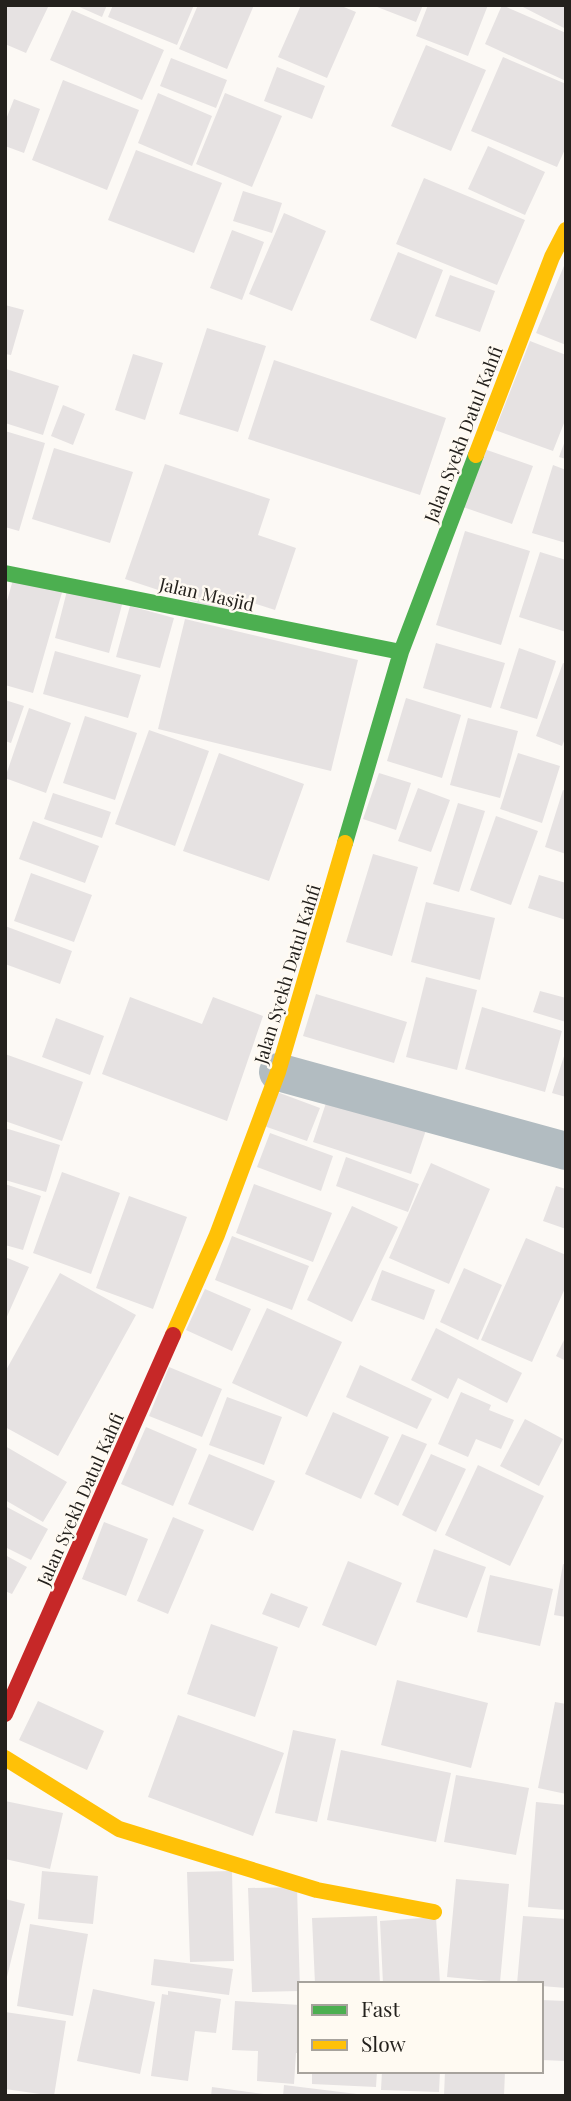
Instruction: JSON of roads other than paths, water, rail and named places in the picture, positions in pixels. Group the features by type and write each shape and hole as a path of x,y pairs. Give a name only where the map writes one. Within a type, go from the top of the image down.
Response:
{"street":[{"name":"Jalan Syekh Datul Kahfi","path":"5,1714 218,1236 278,1072 401,652 498,393 566,230"},
{"name":"Jalan Masjid","path":"5,573 401,652"},
{"path":"278,1072 566,1151"},
{"path":"5,1758 119,1829 317,1890 434,1912"}]}
